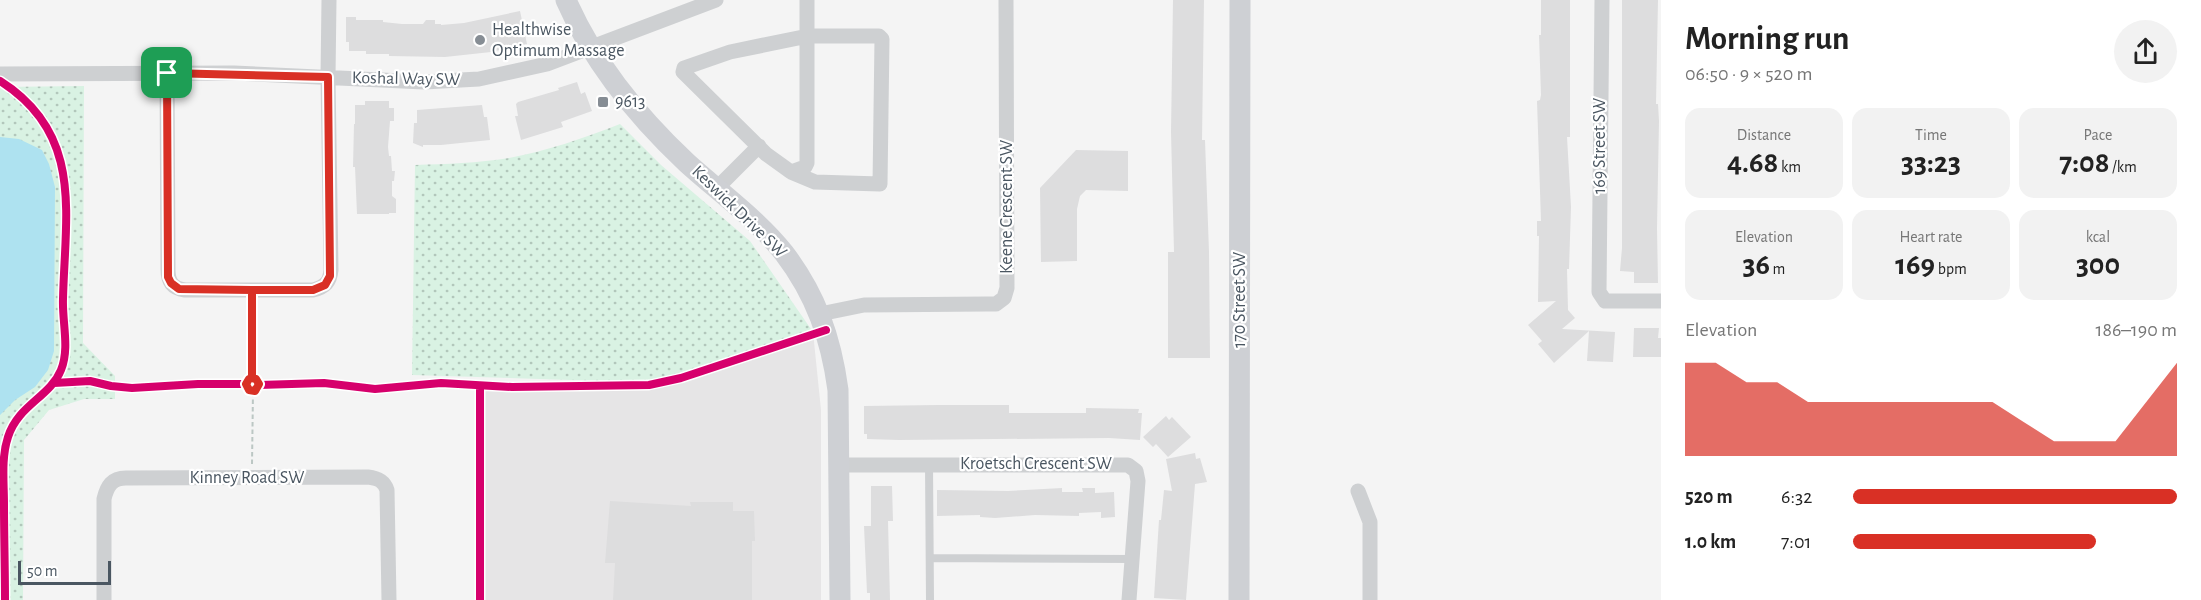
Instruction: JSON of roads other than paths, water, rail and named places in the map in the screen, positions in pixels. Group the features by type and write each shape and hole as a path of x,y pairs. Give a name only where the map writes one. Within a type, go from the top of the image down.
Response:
{"street":[{"path":"167,73 168,277 171,283 179,289 313,290 321,288 329,281 331,270 329,0"},
{"name":"Keswick Drive SW","path":"566,0 591,48 654,130 783,252 820,314 834,359 838,390 840,600"},
{"path":"591,48 716,0"},
{"path":"791,172 805,167 807,163 807,0"},
{"name":"Keene Crescent SW","path":"820,314 855,306 987,304 1001,302 1004,298 1007,288 1006,0"},
{"name":"170 Street SW","path":"1239,600 1240,0"},
{"name":"169 Street SW","path":"1602,0 1602,296 1661,301"},
{"path":"808,36 879,36 882,39 880,184 815,182 791,172 759,146 684,72 684,68 730,52 808,36"},
{"name":"Koshal Way SW","path":"0,74 167,73 424,82 479,79 539,67 591,48"},
{"path":"717,188 759,146"},
{"name":"Kroetsch Crescent SW","path":"840,465 1128,465 1136,471 1138,481 1129,600"},
{"name":"Kinney Road SW","path":"104,600 104,499 111,483 120,478 368,477 383,482 388,495 389,600"},
{"path":"1358,491 1370,522 1370,600"}],"lane":[{"path":"929,464 930,600"},
{"path":"930,558 1132,559"}],"water":[{"path":"0,137 19,139 42,150 49,164 55,187 54,351 48,370 35,387 15,400 0,415"}],"place":[{"name":"Healthwise Optimum Massage","path":"480,40"},
{"name":"9613","path":"603,102"}]}
